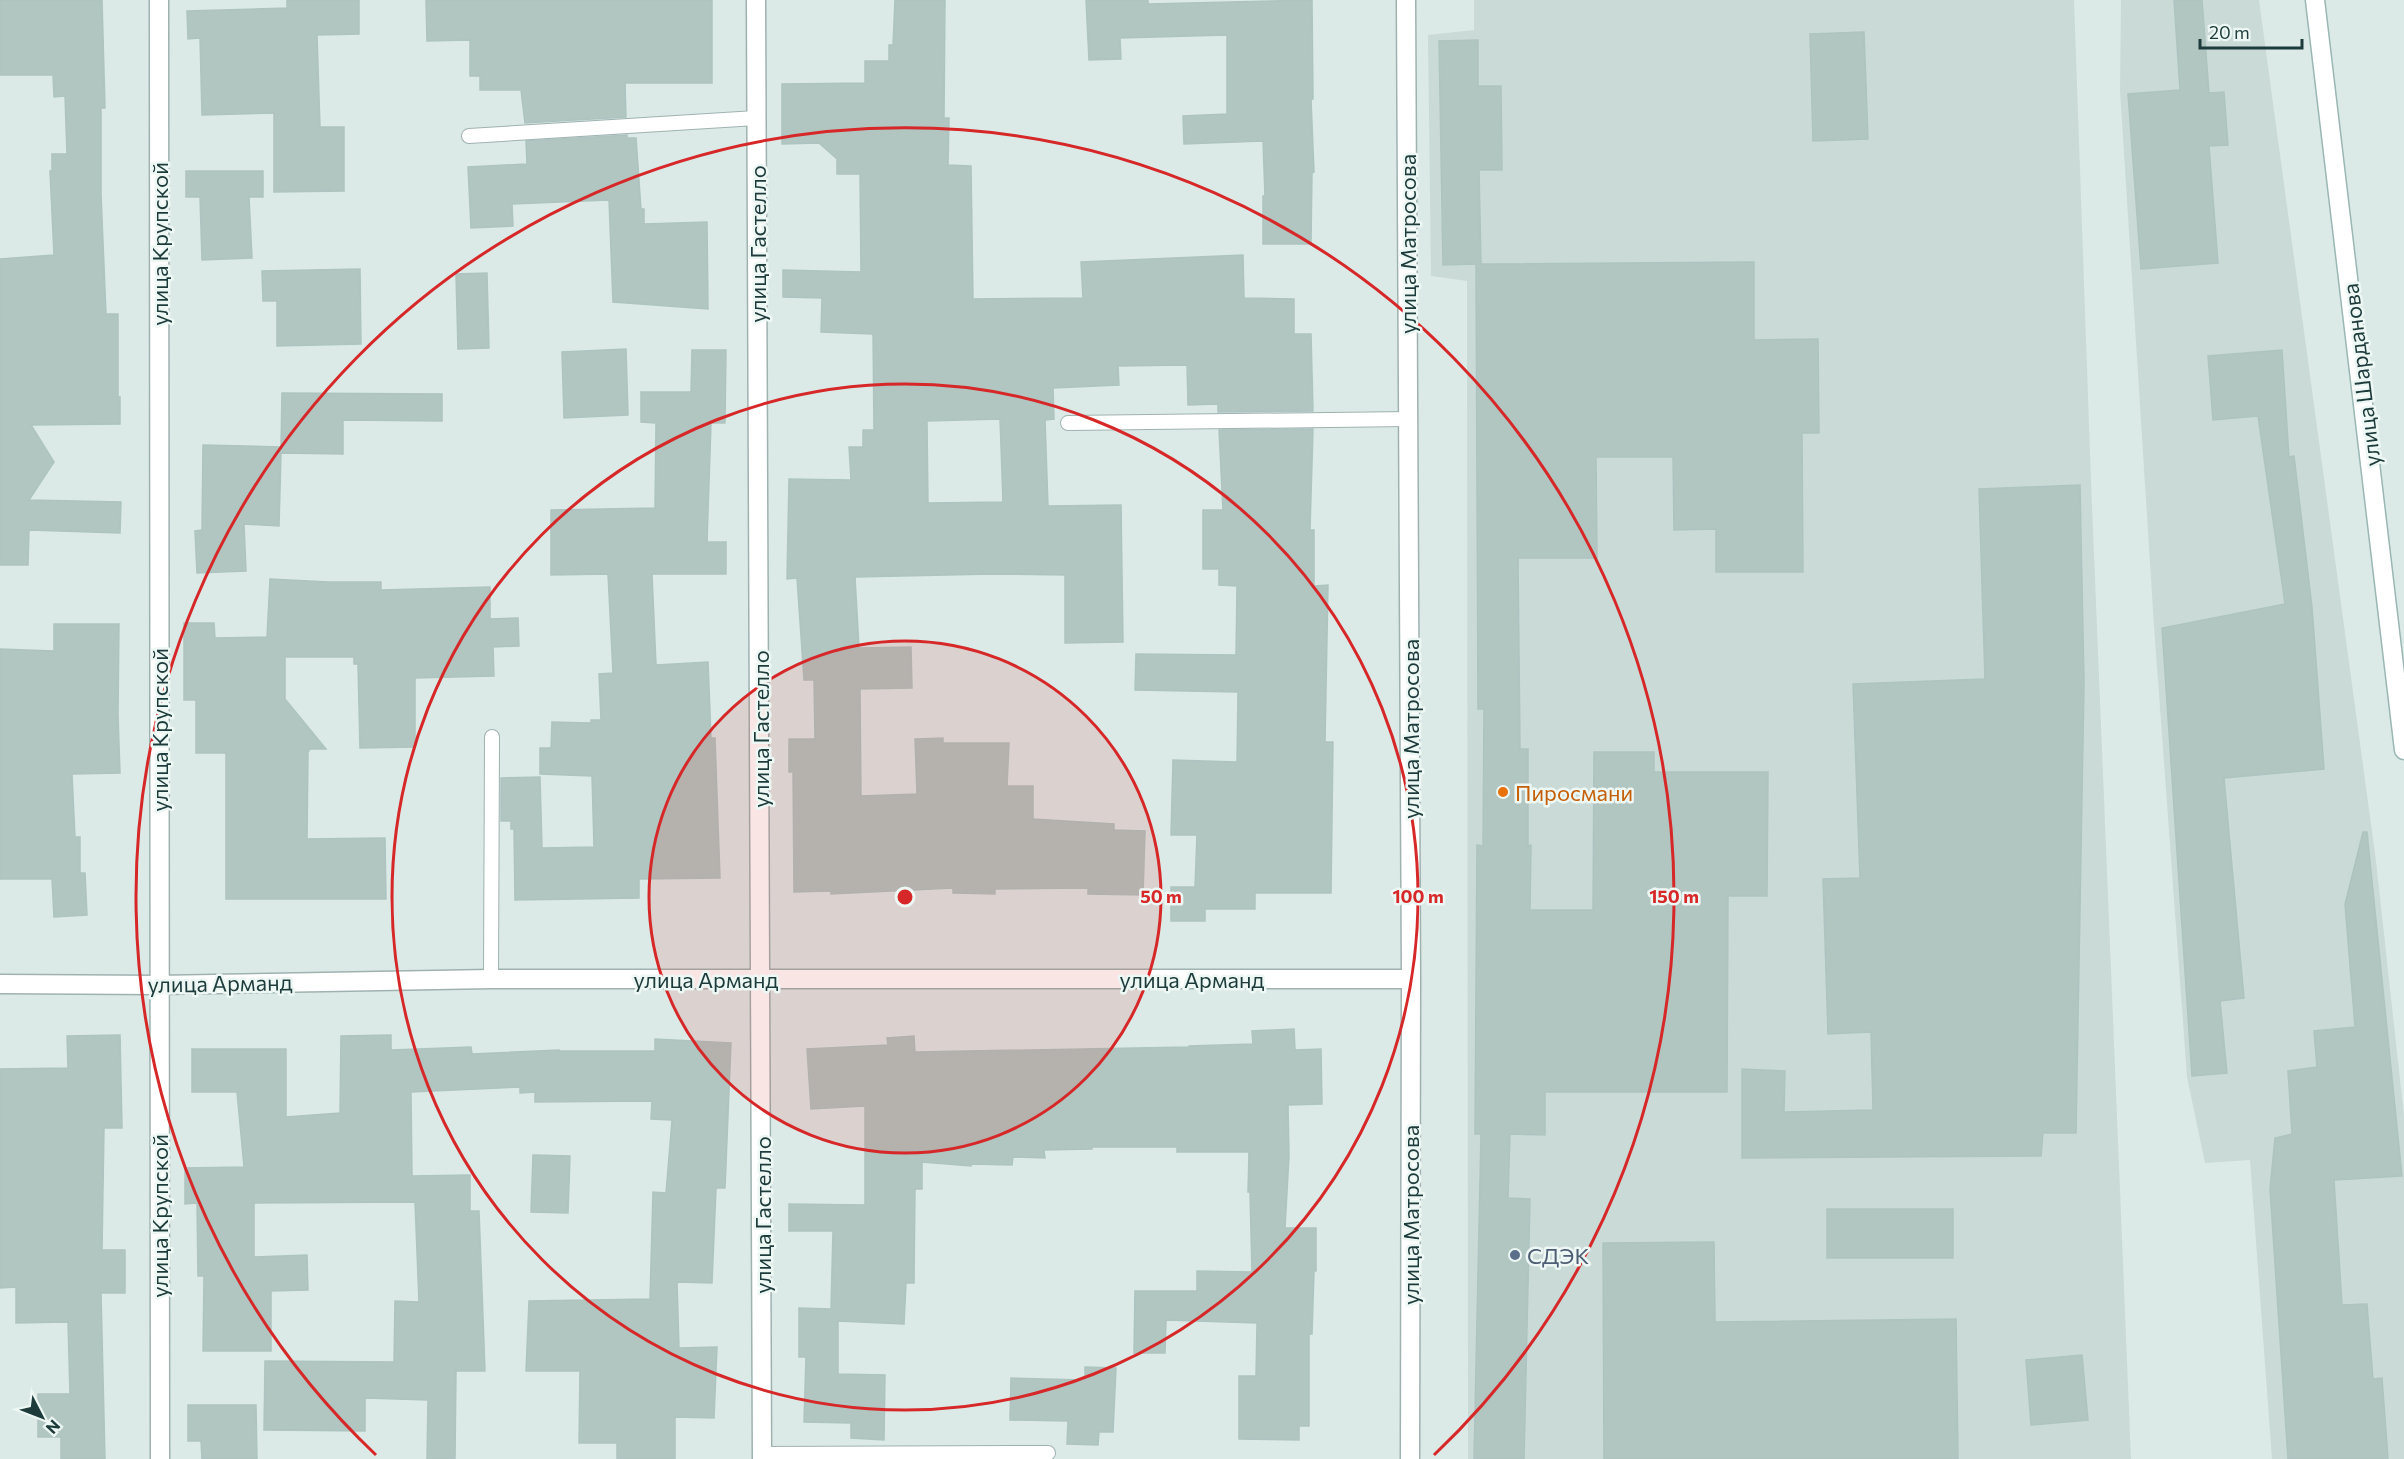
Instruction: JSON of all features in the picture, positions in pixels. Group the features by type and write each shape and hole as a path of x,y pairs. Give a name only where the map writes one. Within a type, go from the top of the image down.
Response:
{"street":[{"name":"улица Крупской","path":"159,0 160,1459"},
{"name":"улица Гастелло","path":"756,0 762,979 762,1456"},
{"name":"улица Матросова","path":"1406,0 1411,980 1410,1459"},
{"name":"улица Шарданова","path":"2315,0 2404,750"},
{"name":"улица Арманд","path":"0,984 159,985 762,979 1411,980"}],"lane":[{"path":"468,136 756,118"},
{"path":"1068,423 1409,419"},
{"path":"491,980 492,737"},
{"path":"762,1456 1048,1453"}],"shaded area":[{"path":"1474,0 2074,0 2131,1459 1468,1459 1467,281 1431,276 1428,35 1474,30"},
{"path":"2121,0 2259,0 2376,861 2404,1116 2404,1459 2272,1459 2250,1160 2205,1163 2187,1077 2154,626 2120,90"}],"building":[{"path":"0,0 102,0 105,108 101,108 101,194 106,314 118,314 120,424 31,425 54,462 29,500 121,502 120,533 29,530 28,565 0,565 0,259 54,255 50,171 52,171 52,154 67,154 65,96 54,97 53,75 0,75"},
{"path":"287,0 359,0 359,34 317,35 320,127 344,127 344,191 274,192 274,113 202,115 200,38 188,39 187,11 287,8"},
{"path":"426,0 712,0 712,83 625,83 626,117 525,123 521,90 480,90 480,76 470,76 470,40 427,41"},
{"path":"895,0 945,0 944,118 949,118 948,165 971,166 973,299 1083,298 1081,262 1243,255 1244,298 1294,299 1294,334 1311,334 1313,411 1218,412 1218,404 1188,405 1187,365 1118,366 1119,385 1053,388 1054,419 1045,420 1048,506 1121,505 1123,642 1065,643 1065,575 855,577 859,648 911,647 912,688 860,689 861,796 917,794 915,739 943,738 943,743 1009,743 1007,786 1033,786 1033,819 1114,824 1114,830 1145,831 1143,895 1088,894 1088,888 995,889 995,894 953,893 953,888 831,894 831,891 794,892 793,772 789,772 789,739 815,739 814,680 804,680 797,578 787,579 789,479 851,480 849,447 863,447 863,430 874,430 873,334 821,332 822,298 783,297 783,270 861,272 860,174 837,174 837,159 819,143 782,144 782,84 865,83 865,61 889,61 889,45 893,45","holes":["1000,419 1003,502 928,503 927,421"]},
{"path":"1086,0 1148,0 1148,4 1312,0 1313,99 1311,99 1314,172 1312,173 1311,244 1263,244 1263,196 1265,196 1263,141 1184,144 1183,116 1227,114 1227,35 1120,38 1121,59 1089,60"},
{"path":"2174,0 2202,0 2209,93 2224,92 2228,145 2209,146 2218,263 2141,269 2128,94 2180,90"},
{"path":"1864,32 1868,139 1813,141 1810,34"},
{"path":"1478,40 1478,86 1501,86 1502,170 1479,170 1481,264 1754,262 1754,340 1818,339 1819,433 1802,433 1803,572 1716,572 1716,529 1674,530 1673,457 1596,457 1597,558 1518,558 1520,749 1528,749 1528,846 1531,845 1530,910 1593,910 1594,752 1654,752 1654,772 1768,772 1767,896 1728,896 1727,1092 1545,1092 1545,1135 1510,1134 1508,1198 1530,1199 1524,1459 1474,1459 1481,1134 1475,1134 1477,845 1483,846 1484,709 1478,709 1476,264 1443,265 1439,41"},
{"path":"627,135 627,138 636,138 644,224 707,222 708,309 613,302 609,200 512,204 513,226 471,228 468,167 527,164 526,141"},
{"path":"186,171 263,171 263,197 249,197 252,258 202,260 200,197 186,197"},
{"path":"360,269 361,344 277,346 277,301 263,301 262,271"},
{"path":"487,273 489,348 458,349 456,274"},
{"path":"626,349 628,415 564,418 562,352"},
{"path":"692,350 726,350 725,423 711,423 707,542 726,542 726,574 652,574 656,665 708,662 711,738 715,738 720,878 639,879 639,898 515,900 514,829 511,829 511,821 501,821 501,778 540,777 542,848 594,847 592,776 540,774 540,748 551,748 552,722 591,723 591,720 601,720 599,674 613,673 608,574 551,575 551,510 655,508 656,423 641,422 641,392 691,392"},
{"path":"2282,350 2289,457 2294,456 2312,607 2324,769 2224,778 2244,998 2220,1001 2227,1073 2192,1076 2162,628 2285,604 2258,416 2213,420 2208,356"},
{"path":"282,393 442,394 442,421 343,420 343,454 281,453 279,526 244,524 246,571 197,573 195,531 202,530 203,445 281,447"},
{"path":"1313,429 1310,530 1314,530 1314,586 1328,585 1325,742 1333,742 1331,893 1255,893 1255,909 1205,909 1205,921 1171,921 1171,887 1195,887 1197,835 1171,835 1173,760 1237,762 1238,692 1135,690 1136,654 1236,655 1237,586 1219,585 1219,569 1203,569 1203,510 1223,510 1219,430"},
{"path":"2080,485 2084,683 2076,1133 2043,1133 2041,1156 1742,1158 1742,1069 1785,1071 1784,1112 1873,1110 1871,1032 1828,1034 1823,879 1860,878 1853,684 1985,679 1979,489"},
{"path":"270,579 381,582 381,590 490,587 490,619 518,618 519,646 493,647 494,676 415,678 415,747 360,748 358,664 354,664 354,657 285,657 285,699 326,749 310,749 308,752 307,839 385,838 386,899 226,899 226,753 196,753 196,700 184,700 184,623 214,623 215,638 267,637"},
{"path":"54,624 119,624 120,773 72,774 75,837 80,837 80,873 85,873 87,915 54,917 52,879 0,879 0,649 54,651"},
{"path":"2363,832 2367,832 2402,1176 2334,1180 2342,1305 2367,1304 2373,1379 2382,1378 2388,1459 2288,1459 2270,1189 2275,1138 2292,1134 2288,1071 2317,1067 2314,1031 2355,1027 2345,904"},
{"path":"1294,1029 1295,1050 1321,1049 1322,1104 1288,1105 1289,1156 1285,1228 1316,1228 1312,1334 1309,1334 1309,1426 1299,1426 1299,1440 1239,1439 1239,1376 1256,1376 1257,1323 1166,1320 1165,1353 1134,1353 1135,1291 1197,1291 1197,1271 1252,1272 1250,1192 1248,1192 1249,1152 1177,1152 1177,1147 1092,1147 1092,1149 1044,1150 1045,1158 1013,1157 1012,1165 971,1164 971,1166 922,1162 922,1189 915,1189 914,1283 906,1283 904,1324 838,1321 838,1374 885,1375 884,1440 851,1438 851,1423 804,1422 806,1357 799,1357 799,1308 831,1309 833,1231 789,1231 789,1204 865,1205 865,1106 811,1109 807,1049 888,1045 887,1038 914,1036 915,1052 1189,1047 1253,1044 1252,1031"},
{"path":"120,1035 122,1128 104,1128 102,1250 125,1250 125,1293 101,1293 105,1459 61,1459 61,1437 38,1437 38,1394 70,1394 68,1322 16,1323 16,1287 0,1288 0,1069 68,1068 67,1036"},
{"path":"391,1035 391,1050 471,1047 472,1054 559,1050 655,1051 655,1039 731,1043 725,1188 716,1188 712,1283 677,1282 679,1348 717,1347 714,1418 675,1417 675,1459 617,1459 617,1443 579,1443 580,1371 526,1371 529,1301 650,1299 653,1192 666,1193 672,1120 651,1119 652,1101 535,1102 535,1092 520,1093 520,1087 411,1092 412,1176 470,1175 470,1211 479,1211 485,1371 456,1371 455,1459 427,1459 428,1400 365,1398 365,1431 264,1430 265,1361 394,1362 395,1301 419,1302 415,1202 254,1203 254,1257 307,1255 308,1290 271,1291 271,1351 203,1351 204,1276 198,1276 197,1203 185,1204 185,1168 244,1167 237,1092 192,1092 192,1049 286,1049 286,1117 340,1113 341,1036"},
{"path":"533,1155 570,1156 568,1213 531,1212"},
{"path":"1827,1209 1953,1209 1953,1258 1827,1258"},
{"path":"1714,1242 1715,1322 1956,1319 1958,1459 1604,1459 1603,1243"},
{"path":"2082,1355 2088,1420 2031,1425 2026,1360"},
{"path":"1085,1367 1116,1368 1113,1432 1099,1432 1098,1445 1067,1444 1068,1421 1010,1420 1011,1378 1085,1380"},
{"path":"188,1405 256,1405 257,1459 202,1459 201,1441 188,1441"}],"place":[{"name":"Пиросмани","path":"1503,792"},
{"name":"СДЭК","path":"1515,1255"}]}
